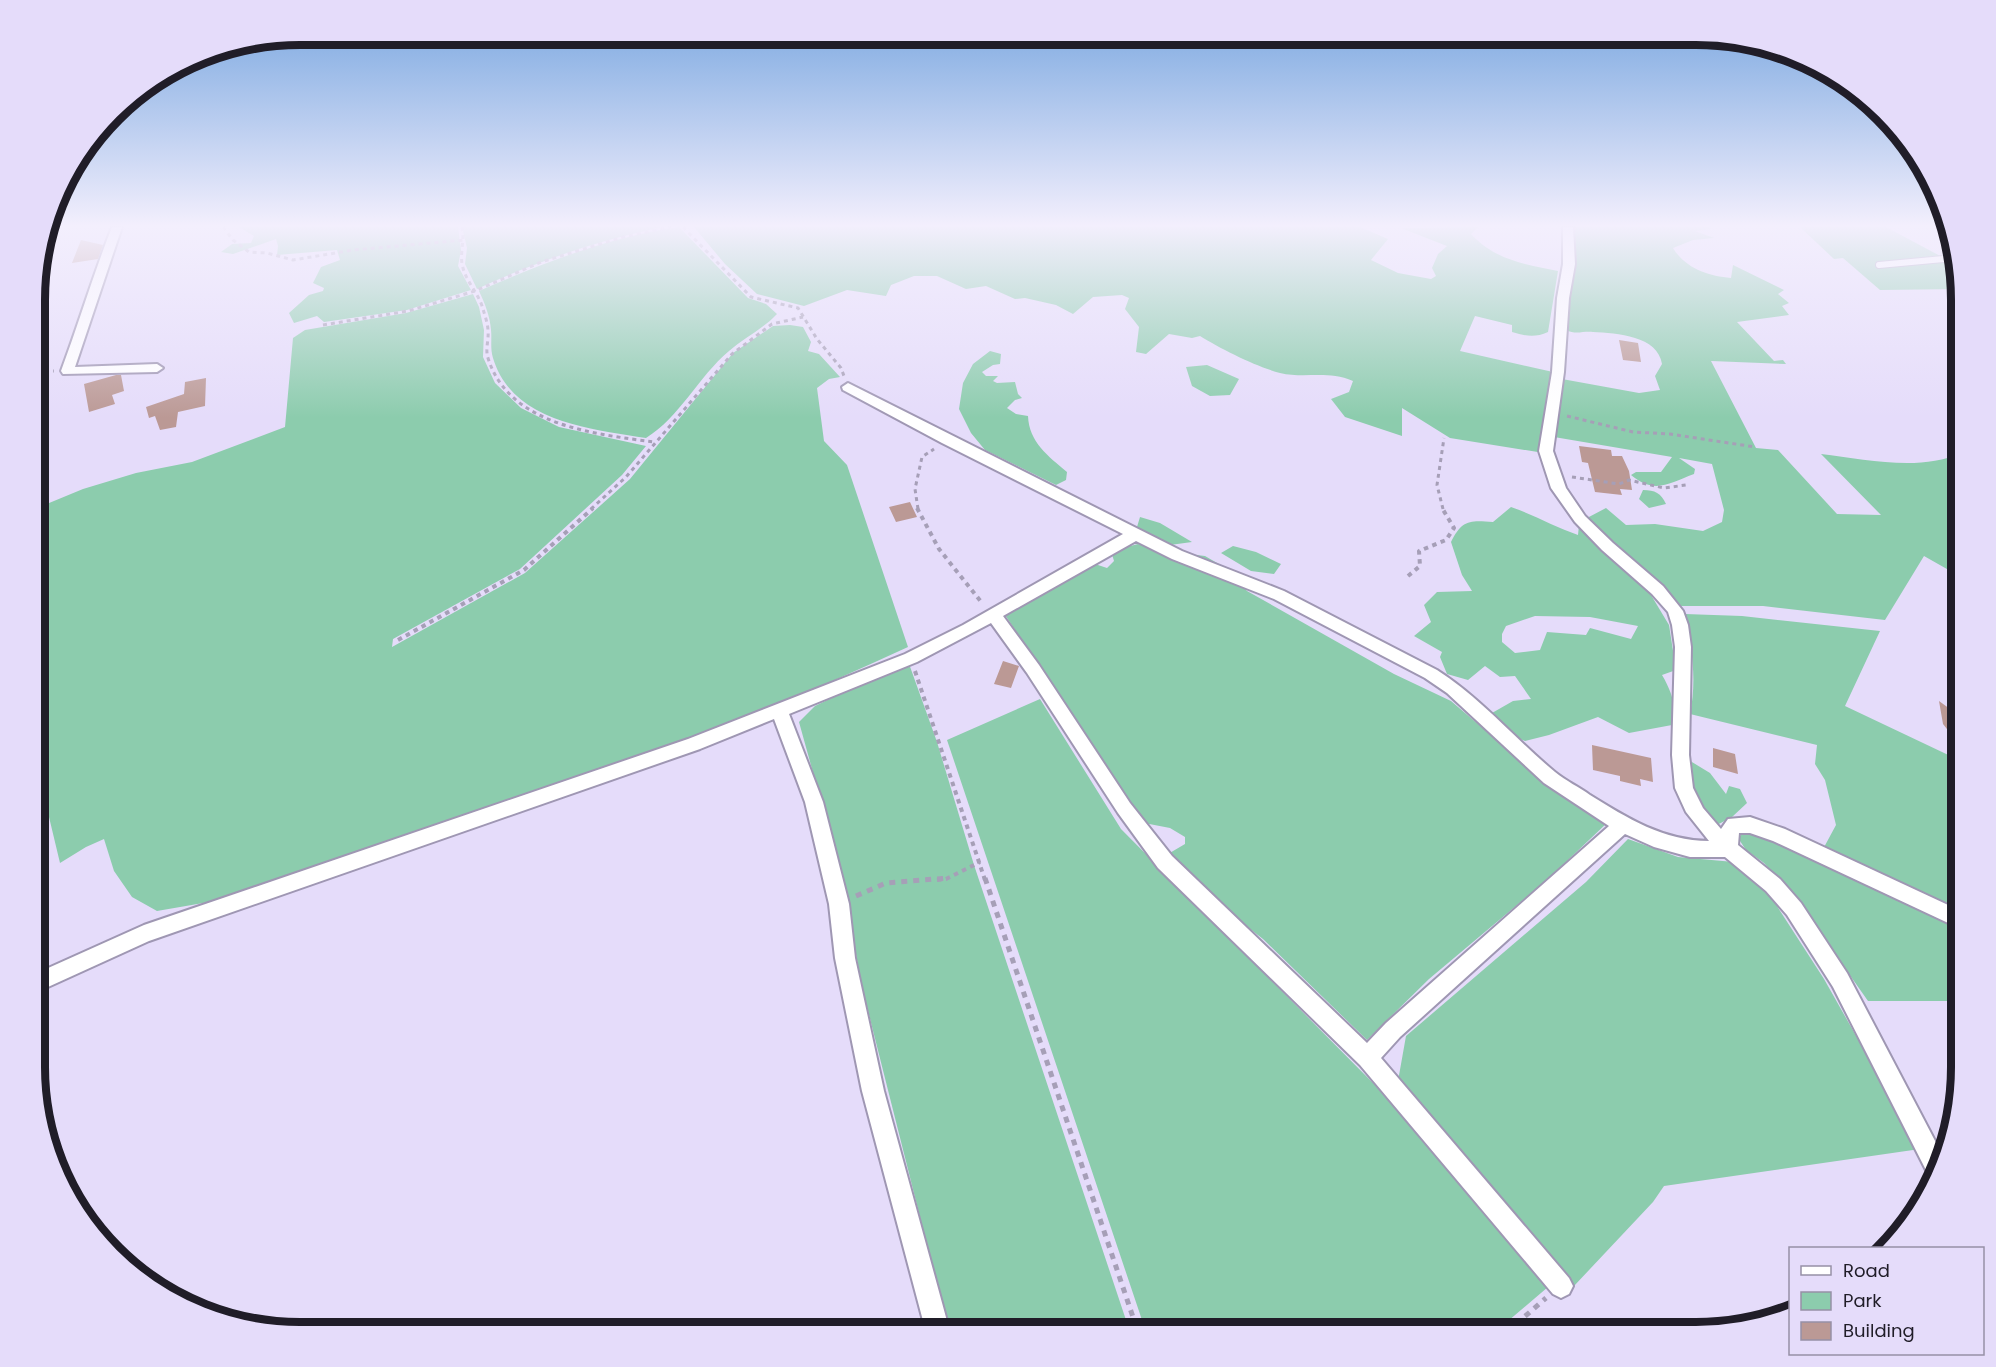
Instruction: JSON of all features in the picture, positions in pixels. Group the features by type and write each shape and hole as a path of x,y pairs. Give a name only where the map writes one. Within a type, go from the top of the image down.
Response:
{"street":[{"path":"94,291 87,319 67,370 157,368"},
{"path":"1564,291 1558,372 1546,450 1552,474 1569,506 1583,524 1654,586 1675,610 1683,633 1680,773 1688,800 1705,825 1729,849 1773,885 1794,909 1840,980 1933,1161"},
{"path":"848,387 946,440 1177,555 1279,595 1431,674 1453,688 1550,778 1623,825 1654,839 1690,849 1729,849"},
{"path":"45,979 144,934 694,744 911,658 994,615 1088,559 1136,534"},
{"path":"994,615 1033,669 1124,808 1165,862 1367,1058 1560,1286"},
{"path":"778,709 789,732 814,802 839,904 845,958 873,1091 935,1322"},
{"path":"1367,1058 1394,1030 1623,825"},
{"path":"1729,849 1728,834 1734,825 1750,825 1779,835 1951,915"}],"path":[{"path":"323,325 408,311 475,291 482,304 488,330 488,357 499,382 523,406 562,425 655,442"},
{"path":"745,291 751,297 798,308 841,368 848,387"},
{"path":"398,640 525,570 584,513 626,477 732,354 772,324 803,317"},
{"path":"1552,412 1633,432 1670,434 1755,447"},
{"path":"1408,576 1420,566 1419,551 1446,540 1454,528 1441,511 1435,476 1444,438"},
{"path":"946,440 922,457 914,490 919,515 965,583 994,615"},
{"path":"1552,474 1619,484 1629,480 1664,488 1686,485"},
{"path":"911,658 1135,1322"},
{"path":"839,904 886,883 946,879 980,862"},
{"path":"1519,1322 1560,1286"}],"green space":[{"path":"323,291 468,291 407,310 324,322 317,316 294,323 289,313 309,295"},
{"path":"479,291 741,291 748,298 766,304 777,314 718,361 669,419 646,438 578,426 556,419 535,409 517,396 503,379 493,358 490,320"},
{"path":"754,291 845,291 804,306 757,294"},
{"path":"852,291 888,291 886,296"},
{"path":"997,291 1555,291 1548,332 1534,336 1521,335 1512,332 1512,325 1475,316 1460,351 1553,372 1544,453 1450,438 1402,408 1402,436 1345,417 1331,399 1349,392 1353,381 1325,375 1280,373 1239,357 1200,336 1192,338 1169,334 1146,354 1136,352 1139,327 1125,309 1129,298 1122,295 1093,297 1073,314 1056,305 1025,298 1015,299"},
{"path":"1568,291 1783,291 1778,294 1789,303 1782,306 1789,315 1737,322 1774,361 1783,360 1786,364 1711,361 1756,448 1778,450 1837,514 1881,515 1821,454 1892,463 1928,462 1951,457 1951,571 1924,556 1885,620 1763,606 1677,606 1603,551 1648,590 1669,625 1676,670 1662,675 1673,700 1672,725 1629,733 1598,717 1525,741 1504,732 1492,713 1513,701 1531,699 1515,676 1500,677 1485,666 1468,680 1447,674 1440,657 1442,652 1414,636 1431,622 1424,605 1437,592 1472,591 1462,575 1451,542 1459,529 1467,523 1493,522 1511,507 1578,535 1579,525 1606,508 1626,525 1655,524 1703,531 1722,522 1724,510 1712,464 1679,458 1695,469 1694,474 1669,484 1647,485 1631,475 1636,472 1661,472 1672,457 1554,437 1562,379 1639,393 1660,390 1655,376 1662,364 1653,347 1624,335 1576,333 1566,330","holes":["1535,616 1590,617 1638,626 1631,639 1590,628 1586,635 1547,632 1540,650 1515,653 1502,642 1502,634 1506,626"]},
{"path":"473,294 479,307 484,330 483,357 495,383 521,408 559,427 646,446 622,475 520,569 393,639 392,647 525,573 630,479 733,353 773,326 790,325 803,327 811,342 808,351 819,354 840,377 829,379 817,388 824,441 847,465 908,647 826,684 658,751 232,898 157,911 132,897 114,871 104,839 60,863 49,817 45,816 45,505 83,489 136,473 192,462 285,427 293,338 305,330 406,313"},
{"path":"990,351 1001,354 1000,364 993,365 982,372 986,376 998,376 993,381 997,383 1015,382 1018,394 1022,398 1015,400 1007,408 1016,414 1028,416 1036,441 1067,472 1066,480 1056,485 985,450 971,433 959,409 963,383 973,364"},
{"path":"1207,365 1239,379 1230,395 1210,396 1192,386 1186,367"},
{"path":"1643,490 1657,493 1666,504 1649,508 1639,499"},
{"path":"1140,517 1160,523 1192,542 1170,545 1137,527"},
{"path":"1138,544 1156,550 1205,556 1224,567 1247,591 1394,674 1451,701 1519,759 1545,785 1608,822 1548,879 1429,979 1367,1040 1263,939 1232,915 1168,854 1185,844 1185,837 1170,828 1139,822 1059,695 1003,612 1092,563 1107,568 1114,561 1111,551"},
{"path":"1233,546 1256,552 1281,564 1274,574 1251,571 1221,553"},
{"path":"1685,614 1742,616 1880,631 1845,706 1951,756 1951,910 1822,851 1836,825 1825,780 1815,764 1817,745 1690,714 1693,664"},
{"path":"908,661 937,742 974,865 1127,1322 946,1322 862,987 842,877 799,722 815,706"},
{"path":"1040,699 1121,829 1374,1084 1548,1287 1507,1322 1143,1322 947,740"},
{"path":"1687,759 1710,773 1726,794 1729,786 1740,789 1747,803 1732,817 1715,826 1703,811 1690,786"},
{"path":"1751,833 1767,837 1951,920 1951,1001 1868,1001 1797,900 1764,863 1746,850 1738,838 1742,834"},
{"path":"1628,839 1678,857 1734,862 1764,886 1824,979 1920,1149 1664,1186 1653,1202 1574,1286 1398,1081 1406,1036 1586,882"}],"building":[{"path":"1619,340 1638,343 1641,362 1623,360"},
{"path":"121,375 124,391 112,395 115,404 89,412 84,384"},
{"path":"206,378 205,406 178,412 176,427 160,430 155,416 149,418 146,407 184,394 185,382"},
{"path":"1579,446 1611,450 1612,456 1622,456 1629,471 1632,490 1620,489 1622,495 1595,492 1588,463 1582,462"},
{"path":"910,502 917,517 896,522 889,507"},
{"path":"1003,661 1019,666 1011,688 994,684"},
{"path":"1939,701 1951,710 1951,734 1943,724"},
{"path":"1592,745 1651,758 1653,782 1640,779 1641,786 1620,781 1620,776 1593,770"},
{"path":"1713,748 1735,754 1738,774 1713,767"}]}
